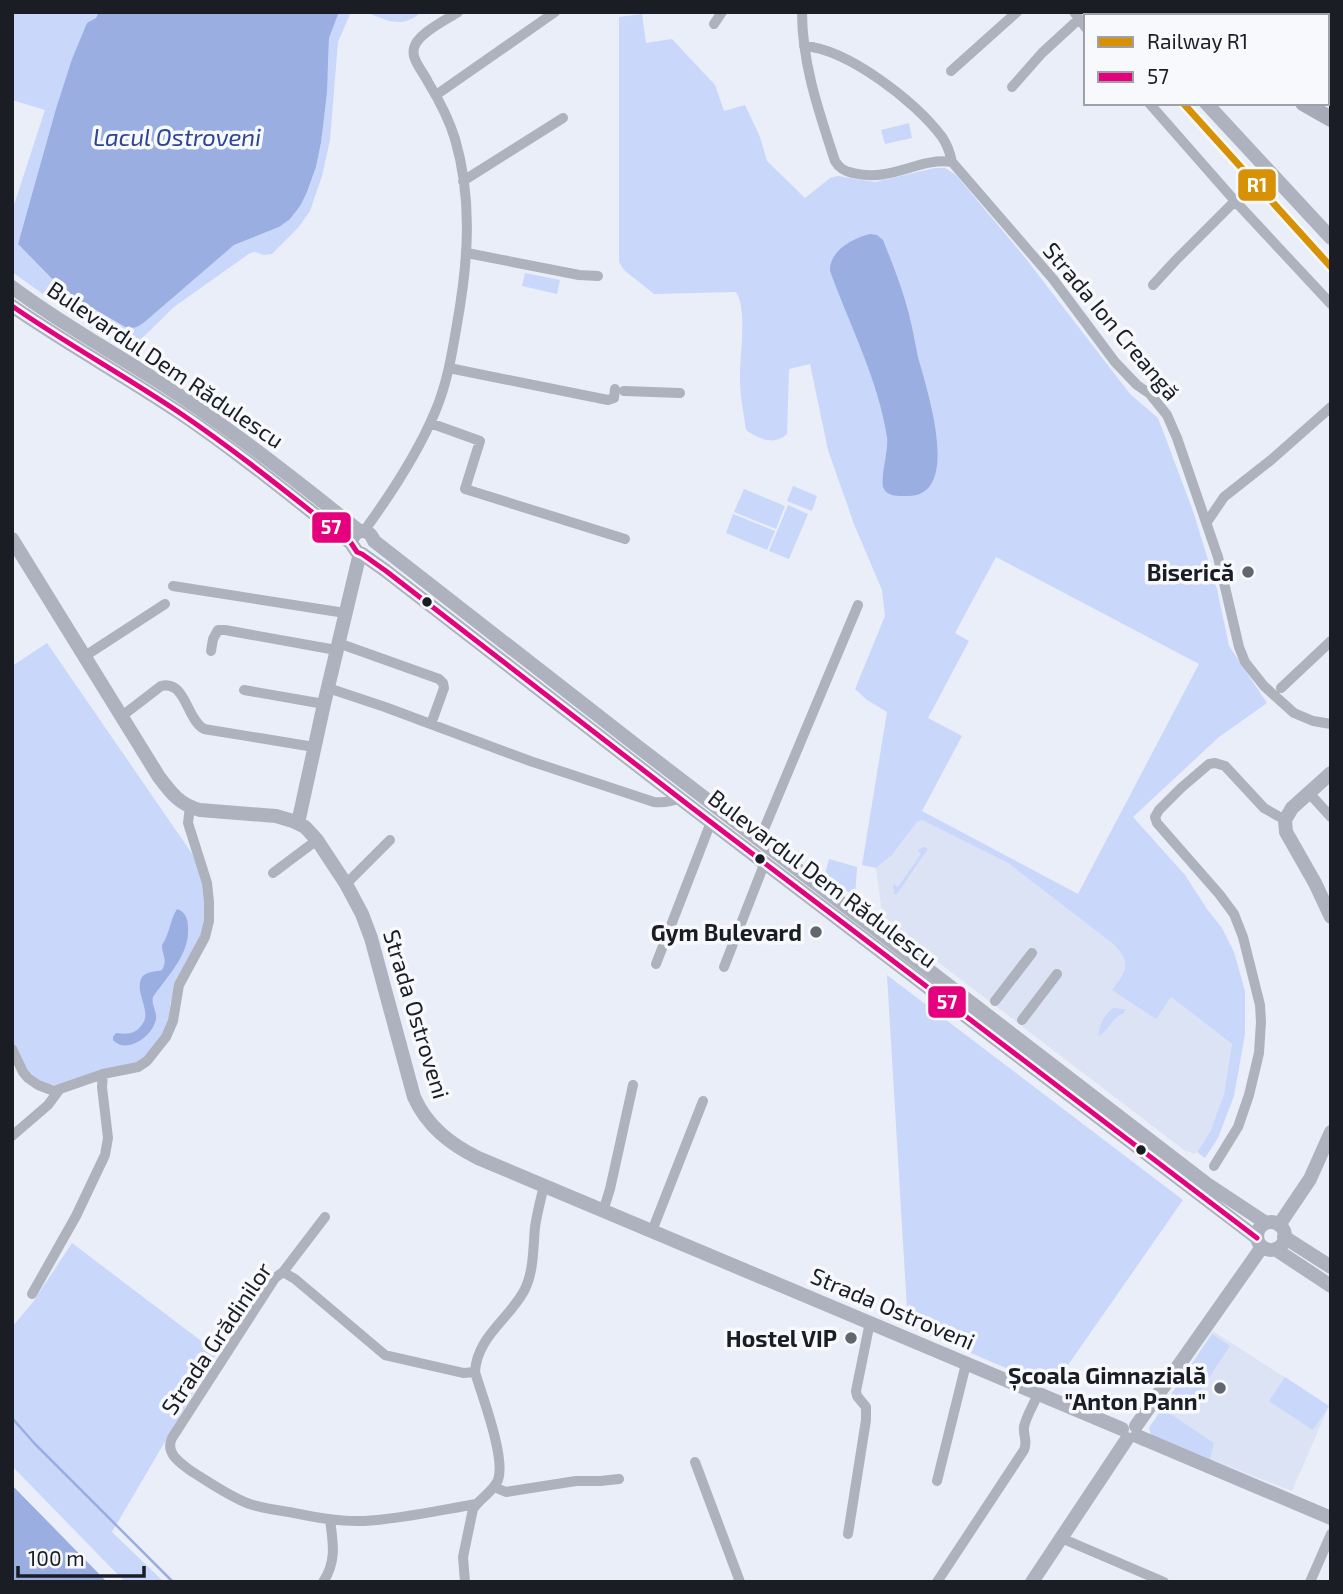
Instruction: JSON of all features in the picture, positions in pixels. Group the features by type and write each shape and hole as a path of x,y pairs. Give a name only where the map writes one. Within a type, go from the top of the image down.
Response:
{"main road":[{"path":"1208,105 1331,238"},
{"path":"1307,105 1331,118"},
{"name":"Bulevardul Dem Rădulescu","path":"12,287 170,389 276,465 363,541 384,569 680,798 1208,1184 1331,1267"},
{"name":"Bulevardul Dem Rădulescu","path":"12,306 201,428 363,541 760,841 876,939 1265,1245 1331,1286"},
{"path":"12,539 167,787 174,797 190,807"},
{"path":"298,823 363,541"},
{"path":"351,589 364,575 373,570 384,569"},
{"path":"1331,773 1292,808 1285,820 1286,832 1331,917"},
{"name":"Strada Ostroveni","path":"190,807 276,816 298,823 317,839 346,884 367,927 411,1088 423,1115 440,1134 465,1151 1331,1518"},
{"path":"1276,1228 1310,1179 1331,1132"},
{"path":"1265,1245 1260,1228 1276,1228"},
{"path":"1265,1245 1282,1244 1276,1228"},
{"path":"1032,1582 1131,1433 1265,1245"}],"street":[{"path":"363,541 376,514 430,424 449,368 467,253 463,181 456,140 436,95 415,61 414,48 419,38 458,12"},
{"path":"436,95 555,12"},
{"path":"714,24 722,12"},
{"path":"802,12 808,77 838,166 848,172 867,176 894,173 936,162 952,162"},
{"path":"951,71 1017,12"},
{"path":"1012,87 1076,15"},
{"name":"Strada Ion Creangă","path":"804,46 826,51 853,64 890,86 916,109 943,138 952,162 1053,279 1115,362 1137,385 1150,394 1167,415 1219,557 1239,648 1245,662 1264,687 1294,713 1313,722 1331,724"},
{"path":"1151,105 1331,304"},
{"path":"463,181 563,118"},
{"path":"1153,285 1235,201"},
{"path":"467,253 579,275 598,276"},
{"path":"449,368 608,400 614,398 620,390 680,393"},
{"path":"1207,522 1224,498 1331,407"},
{"path":"430,424 480,441 465,489 625,539"},
{"path":"173,586 345,613"},
{"path":"85,656 165,604"},
{"path":"760,841 858,605"},
{"path":"211,651 215,634 218,630 225,630 337,647 439,679 444,688 431,723"},
{"path":"1281,688 1331,641"},
{"path":"122,716 161,686 168,684 177,689 194,720 204,729 314,747"},
{"path":"328,688 530,761 654,802 670,802 680,798"},
{"path":"244,690 324,704"},
{"path":"1214,1166 1232,1140 1249,1095 1260,1042 1260,1005 1246,947 1234,914 1157,823 1155,817 1174,795 1209,764 1220,763 1264,808 1285,820"},
{"path":"1309,793 1331,817"},
{"path":"12,1136 48,1105 56,1091 103,1074 143,1064 166,1037 173,1020 180,985 205,937 209,921 207,883 188,823 190,807"},
{"path":"656,964 711,821"},
{"path":"273,873 317,839"},
{"path":"346,884 390,840"},
{"path":"724,967 765,862"},
{"path":"995,1002 1031,953"},
{"path":"1022,1020 1057,974"},
{"path":"12,1049 23,1072 32,1082 56,1091"},
{"path":"12,1081 23,1072"},
{"path":"32,1294 76,1216 105,1155 107,1138 103,1074"},
{"path":"603,1211 633,1084"},
{"path":"652,1231 703,1101"},
{"path":"465,1582 463,1557 471,1518 476,1504 494,1486 500,1471 498,1449 475,1372 476,1362 483,1343 516,1302 527,1283 544,1185"},
{"name":"Strada Grădinilor","path":"325,1217 283,1272 275,1278 172,1438 169,1450 175,1458 206,1481 246,1502 330,1520"},
{"path":"283,1272 295,1279 385,1355 464,1373 475,1372"},
{"path":"848,1534 866,1420 866,1407 856,1391 870,1322"},
{"path":"937,1481 966,1364"},
{"path":"937,1582 1026,1446 1025,1424 1038,1394"},
{"path":"695,1462 740,1582"},
{"path":"494,1486 506,1492 576,1480 618,1479"},
{"path":"323,1582 334,1557 330,1520 374,1520 476,1504"},
{"path":"1310,1582 1331,1534"},
{"path":"1061,1538 1164,1582"}],"shaded area":[{"path":"14,12 99,12 55,112 18,244 65,292 131,329 147,320 234,245 279,227 307,192 321,143 329,38 339,12 351,12 338,42 330,140 310,211 298,228 272,254 250,253 174,307 130,350 91,328 12,272 12,211 45,110 12,100"},
{"path":"365,12 421,12 407,21 394,22"},
{"path":"642,14 646,43 672,39 715,85 724,111 745,105 760,137 767,161 805,198 830,178 838,176 875,182 935,168 945,168 956,175 1023,255 1130,394 1158,418 1193,511 1217,589 1229,646 1267,703 1219,737 1133,817 1185,875 1222,928 1234,952 1245,991 1245,1034 1234,1096 1218,1138 1205,1158 1197,1152 1210,1132 1224,1094 1232,1044 1171,997 1156,1019 1112,990 1124,971 1125,961 1112,943 1008,863 922,820 917,822 892,855 876,868 862,865 887,712 855,689 885,616 882,590 854,524 828,450 810,364 789,369 787,434 777,440 756,436 746,430 741,399 742,310 736,292 654,294 624,270 619,262 619,17","holes":["996,557 1199,664 1078,894 922,811 962,736 928,718 969,641 955,633"]},
{"path":"909,123 912,138 885,144 881,130"},
{"path":"525,273 560,280 557,294 522,286"},
{"path":"793,486 817,496 812,511 787,501"},
{"path":"744,489 785,506 776,529 734,512"},
{"path":"788,505 808,514 789,559 769,551"},
{"path":"733,514 775,531 767,550 726,533"},
{"path":"47,643 195,858 204,887 205,926 179,975 170,1004 169,1026 142,1061 56,1085 39,1080 27,1069 12,1039 12,666"},
{"path":"922,820 1008,863 1112,943 1122,953 1125,962 1125,969 1113,991 1171,997 1232,1044 1224,1094 1210,1132 1195,1154 1184,1150 883,920 876,868 892,855 917,822"},
{"path":"924,847 927,850 897,894 894,894 893,884 898,887 921,854 917,850"},
{"path":"829,859 857,867 855,897 825,874"},
{"path":"887,975 1183,1200 1052,1388 908,1326"},
{"path":"1113,1008 1125,1009 1124,1013 1116,1017 1099,1036 1103,1020"},
{"path":"72,1243 217,1353 112,1532 164,1582 125,1582 12,1466 12,1327 33,1302"},
{"path":"1213,1331 1329,1406 1292,1491 1210,1459 1214,1443 1162,1408"},
{"path":"1212,1334 1230,1346 1189,1408 1170,1396"},
{"path":"1285,1377 1329,1406 1313,1430 1269,1401"},
{"path":"1162,1408 1214,1443 1210,1459 1151,1435 1149,1428"}],"water":[{"name":"Lacul Ostroveni","path":"99,12 339,12 329,38 327,92 321,143 316,167 300,206 290,219 279,227 234,245 147,320 132,328 125,327 65,292 18,244 72,59 87,23 96,18"},
{"path":"870,234 883,240 903,292 937,438 934,478 925,491 908,496 891,495 884,489 887,437 883,415 870,373 830,271 833,257 843,246"},
{"path":"177,909 187,918 188,937 176,965 153,997 156,1016 154,1025 139,1042 119,1044 113,1040 116,1033 133,1032 144,1021 145,1009 140,983 146,974 162,970 164,966 162,945"},
{"path":"12,1485 95,1569 107,1582 12,1582"}],"pier":[{"path":"12,1481 111,1582 107,1582 12,1485"}],"waterway":[{"path":"12,1418 173,1582"}],"rail line":[{"name":"R1","path":"1185,105 1331,267"}],"transit line":[{"name":"57","path":"12,306 180,413 245,460 351,543 357,552 386,571 1257,1238"}],"place":[{"name":"Biserică","path":"1248,572"},
{"name":"Gym Bulevard","path":"816,932"},
{"name":"Hostel VIP","path":"851,1338"},
{"name":"Școala Gimnazială \"Anton Pann\"","path":"1220,1388"}]}
